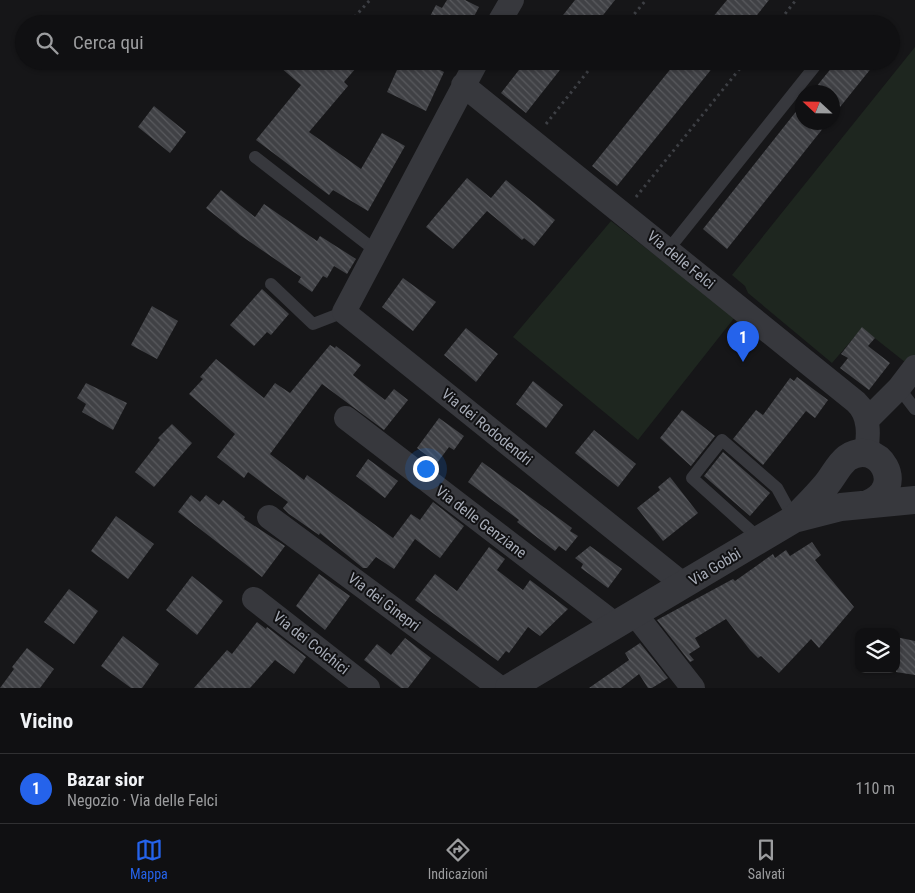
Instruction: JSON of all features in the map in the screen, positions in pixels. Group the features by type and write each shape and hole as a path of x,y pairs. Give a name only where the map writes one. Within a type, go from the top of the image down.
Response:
{"street":[{"path":"503,15 512,0"},
{"path":"344,312 472,70"},
{"name":"Via delle Felci","path":"463,85 856,402 862,408 867,420"},
{"name":"Via dei Rododendri","path":"344,312 684,585"},
{"path":"915,367 867,420 866,453 876,457 884,465 888,475 915,491"},
{"name":"Via delle Genziane","path":"346,418 626,619"},
{"name":"Via Gobbi","path":"509,688 794,519 839,467 851,456 866,453"},
{"path":"839,467 836,477 838,486 849,501 863,505"},
{"name":"Via Gobbi","path":"863,505 877,501 884,494 888,485 888,475"},
{"name":"Via Gobbi","path":"794,519 888,501 915,500"},
{"name":"Via dei Ginepri","path":"269,517 500,688"},
{"name":"Via dei Colchici","path":"254,599 368,688"},
{"path":"626,619 693,688"}],"lane":[{"path":"668,250 812,70"},
{"path":"255,157 376,251"},
{"path":"271,284 313,324 344,312"},
{"path":"898,388 915,409"},
{"path":"758,541 751,531 692,478 722,440 778,488 794,519"}],"path":[{"path":"356,15 370,0"},
{"path":"634,15 646,0"},
{"path":"784,15 796,0"},
{"path":"543,127 589,70"},
{"path":"634,200 739,70"}],"shaded area":[{"path":"915,47 915,370 862,328 832,363 748,293 745,286 732,275 897,70 900,70 900,66"},
{"path":"611,221 735,317 638,440 513,337"}],"building":[{"path":"447,0 465,0 479,7 475,15 431,15 436,5 442,8"},
{"path":"575,0 615,0 603,15 563,15"},
{"path":"727,0 769,0 757,15 714,15"},
{"path":"284,70 354,70 344,82 348,86 309,132 361,169 382,133 405,146 368,211 333,190 329,195 256,140 301,85"},
{"path":"397,70 440,70 444,72 426,111 387,92"},
{"path":"519,70 560,70 526,113 501,93"},
{"path":"670,70 711,70 617,186 592,166"},
{"path":"830,70 870,70 840,107 840,85 818,85"},
{"path":"154,106 186,132 170,153 138,127"},
{"path":"795,113 795,130 822,130 727,249 703,229"},
{"path":"467,178 491,198 506,180 555,220 534,246 524,238 522,240 487,211 453,249 426,227"},
{"path":"221,190 255,217 264,204 317,241 320,236 356,259 347,274 334,266 327,278 323,276 312,292 298,282 301,277 240,235 206,208"},
{"path":"403,278 436,302 413,331 382,307"},
{"path":"262,289 289,314 271,335 267,332 254,346 230,325"},
{"path":"152,306 178,321 157,359 131,345"},
{"path":"862,327 875,338 868,346 890,363 869,390 840,368 848,358 841,354"},
{"path":"466,328 498,354 476,382 444,355"},
{"path":"330,345 335,348 336,346 361,365 353,375 385,400 394,389 408,400 384,430 322,384 270,454 304,480 307,475 393,538 411,514 420,520 433,502 464,526 440,558 415,539 394,569 376,557 367,568 363,568 320,533 319,535 289,514 283,508 288,502 248,472 244,478 217,457 235,434 189,394 203,379 200,377 216,359 264,398 275,383 290,393"},
{"path":"797,377 828,400 815,418 806,411 763,465 733,439 756,410 763,415 790,378 794,381"},
{"path":"533,381 563,405 546,428 516,404"},
{"path":"86,383 127,403 113,430 82,412 86,404 77,398"},
{"path":"682,410 715,436 691,466 660,438"},
{"path":"439,418 464,436 454,450 449,447 437,463 417,448"},
{"path":"172,424 192,443 154,487 135,472 160,440 158,438"},
{"path":"594,430 636,464 618,487 575,453"},
{"path":"723,452 770,493 750,516 704,476"},
{"path":"368,459 398,481 385,498 356,476"},
{"path":"482,462 572,528 570,531 578,536 566,551 559,546 555,551 517,522 519,520 468,482"},
{"path":"670,477 698,513 663,541 637,508 660,490 658,487"},
{"path":"191,495 200,502 206,495 219,505 223,500 245,517 244,519 285,546 262,577 178,512"},
{"path":"116,516 154,544 128,579 91,551"},
{"path":"812,542 821,555 815,560 854,607 819,648 811,639 779,673 761,656 758,658 750,650 726,619 695,638 700,647 689,654 694,660 690,662 657,620 733,579 735,581 773,554 775,558 786,550 790,556"},
{"path":"590,546 622,569 608,588 581,568 583,564 575,558"},
{"path":"489,547 505,559 497,570 523,590 530,580 568,609 540,636 528,627 509,653 506,651 498,661 415,600 435,574 457,591"},
{"path":"319,574 350,596 325,630 296,606"},
{"path":"192,576 223,601 197,635 166,610"},
{"path":"69,589 98,611 74,644 44,622"},
{"path":"257,622 266,629 267,627 306,657 294,674 275,660 250,688 194,688 227,650 232,654"},
{"path":"123,636 159,664 142,688 131,688 101,666"},
{"path":"405,638 431,658 408,688 401,688 364,660 377,644 391,655"},
{"path":"900,638 915,641 915,675 900,673"},
{"path":"640,643 668,678 652,688 648,688 639,674 621,688 589,688 629,660 625,653"},
{"path":"27,648 54,669 40,688 0,688 14,669 12,667"}],"place":[{"name":"Bazar sior","path":"743,362"}]}
